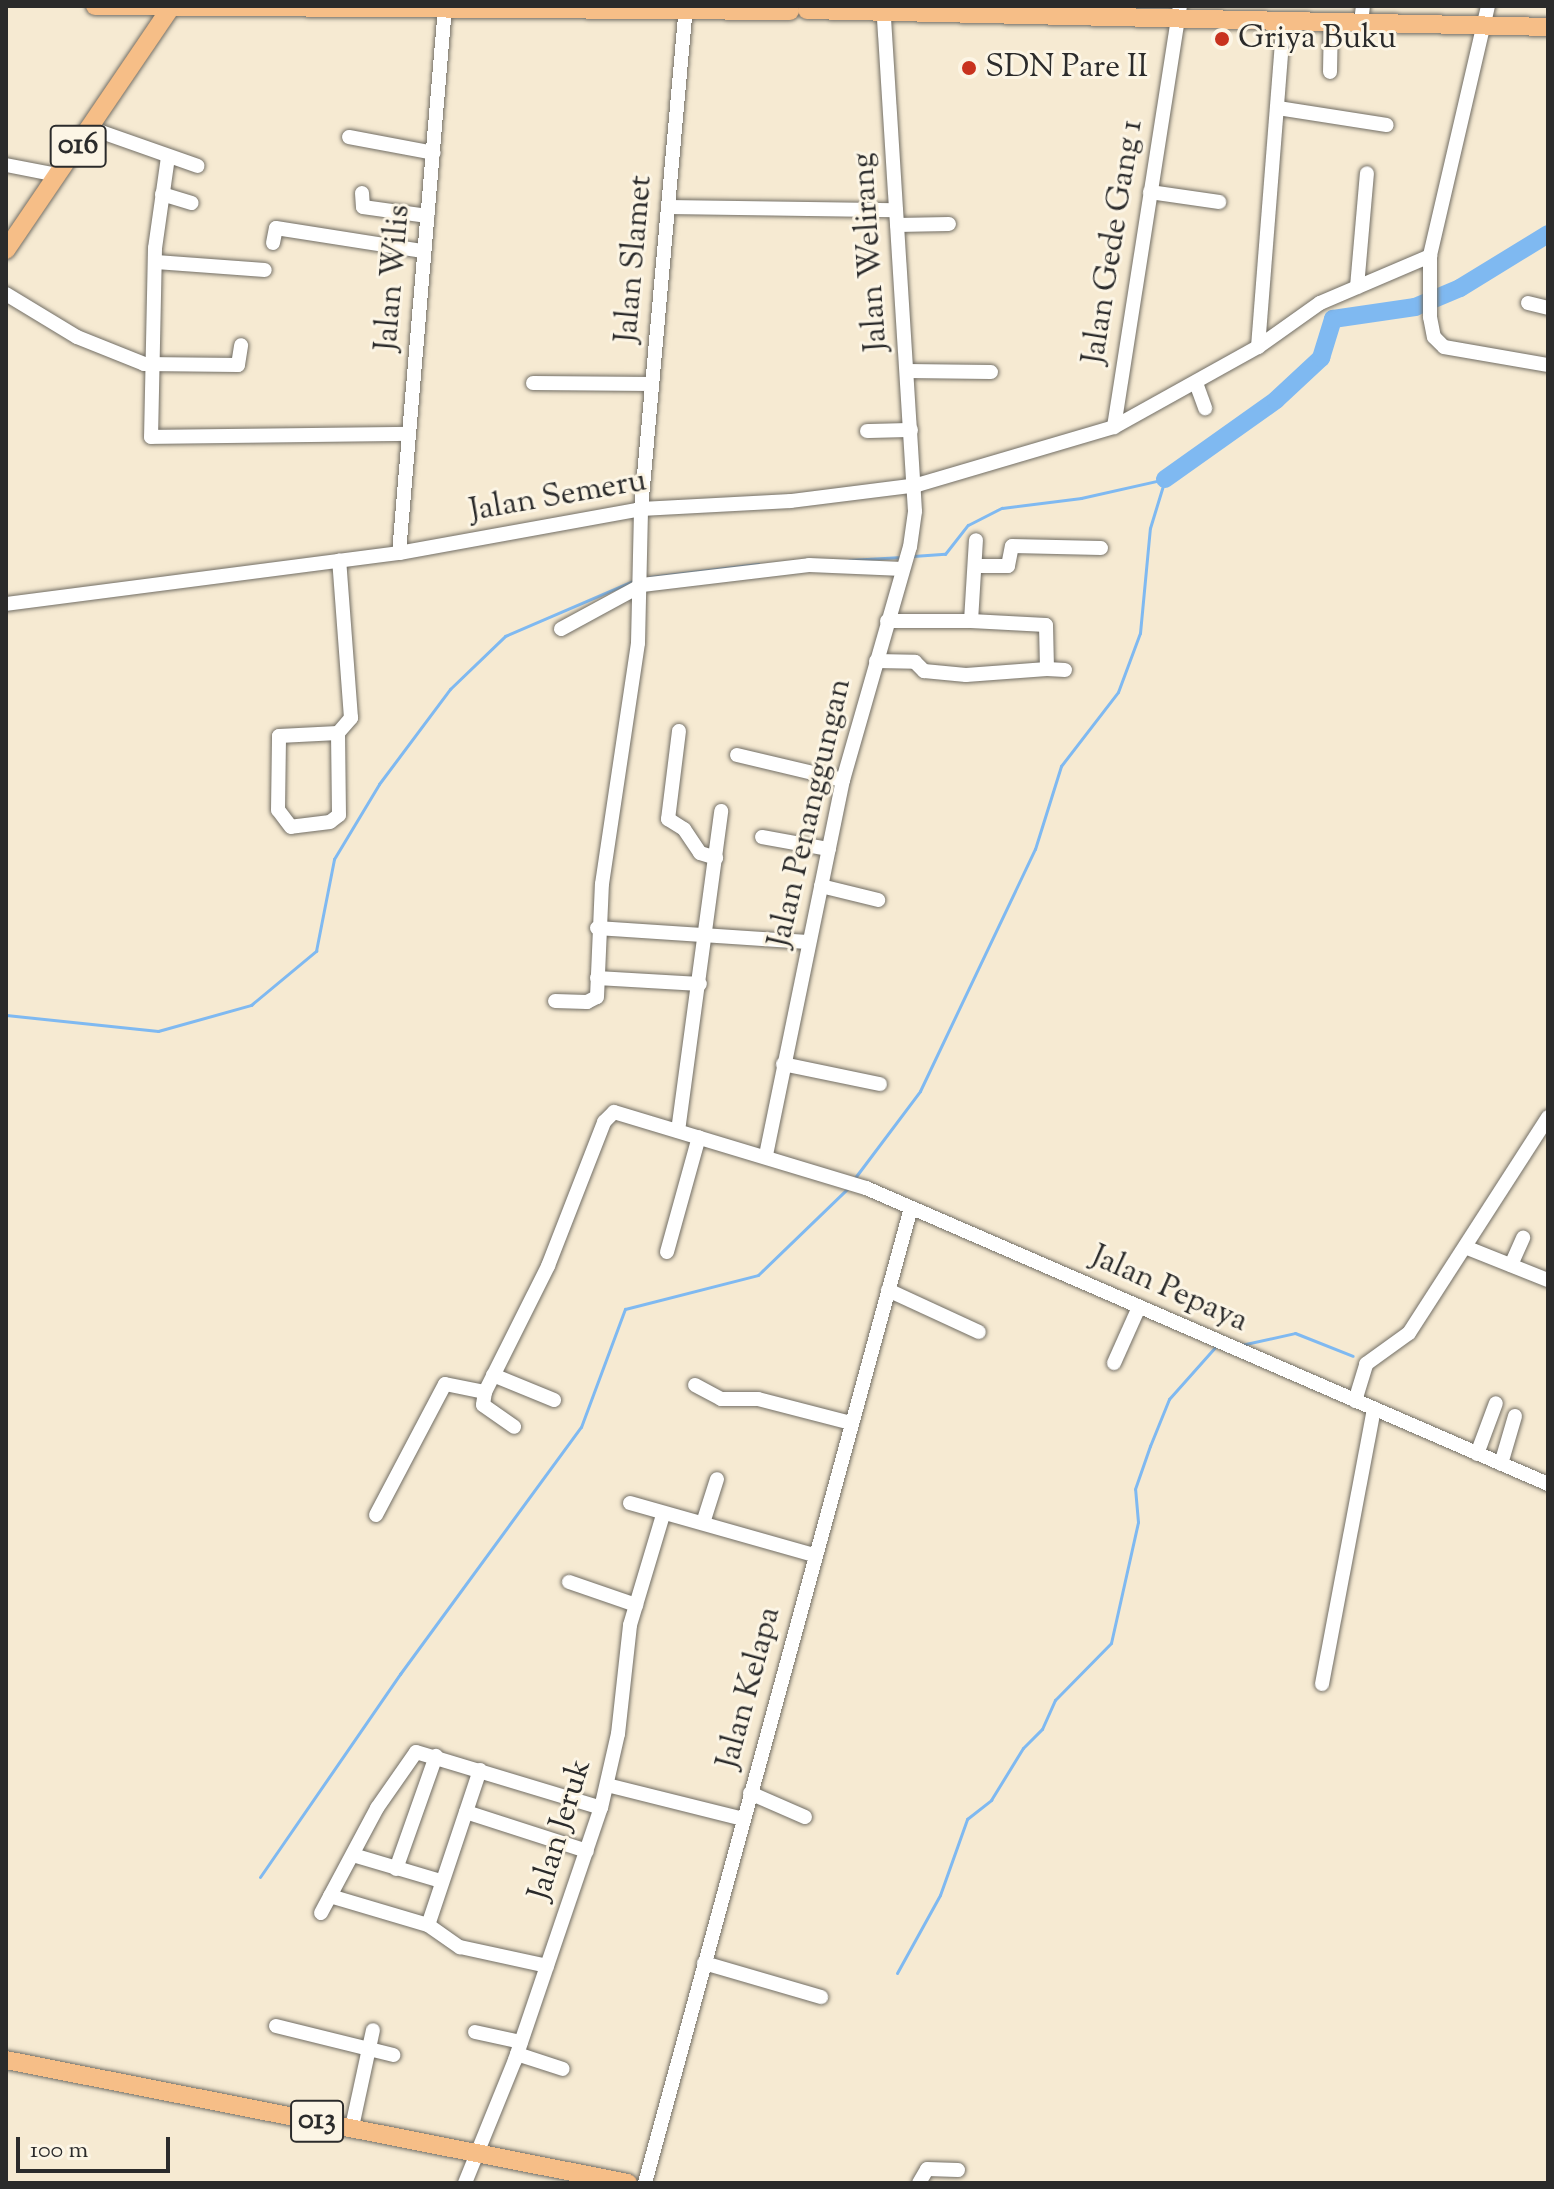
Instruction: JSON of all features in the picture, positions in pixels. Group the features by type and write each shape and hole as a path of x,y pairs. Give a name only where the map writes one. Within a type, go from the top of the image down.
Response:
{"main road":[{"path":"95,6 172,7"},
{"name":"016","path":"6,250 172,7 798,8"},
{"name":"016","path":"149,41 175,21 210,7"},
{"path":"798,8 884,14 1005,11 1179,13 1331,22 1362,14 1484,25 1548,27"},
{"name":"013","path":"6,2060 628,2183"}],"street":[{"path":"1488,6 1430,256 1430,317 1436,340 1548,365"},
{"name":"Jalan Wilis","path":"399,553 446,7"},
{"name":"Jalan Slamet","path":"597,978 597,928 642,580 641,509 686,10"},
{"name":"Jalan Gede Gang 1","path":"1114,427 1179,13"},
{"name":"Jalan Welirang","path":"884,14 917,485"},
{"path":"1258,347 1284,20"},
{"path":"1330,72 1331,22"},
{"path":"1278,108 1387,125"},
{"path":"90,128 198,166"},
{"path":"349,137 434,153"},
{"path":"168,157 156,262 153,438 409,434"},
{"path":"6,165 58,175"},
{"path":"1357,287 1367,173"},
{"path":"1150,192 1219,202"},
{"path":"362,193 363,207 427,216"},
{"path":"162,194 192,203"},
{"path":"668,207 897,218 949,224"},
{"path":"273,243 276,228 423,251"},
{"name":"Jalan Semeru","path":"6,604 399,553 641,509 791,501 917,485 1114,427 1258,347 1320,303 1430,256"},
{"path":"156,262 265,270"},
{"path":"244,268 244,284"},
{"path":"6,294 77,337 153,365 238,365 241,345"},
{"path":"1528,303 1548,308"},
{"path":"907,371 991,372"},
{"path":"533,383 652,384"},
{"path":"1196,383 1205,408"},
{"path":"867,431 911,430"},
{"name":"Jalan Penanggungan","path":"766,1155 843,780 910,547 917,485"},
{"path":"971,621 976,540"},
{"path":"975,566 1008,566 1012,546 1101,548"},
{"path":"338,733 279,736 278,810 291,827 330,822 339,815 338,733 351,718 339,560"},
{"path":"561,629 642,580 809,565 904,567"},
{"path":"887,621 1046,625 1047,669"},
{"path":"876,661 915,662 924,671 966,675 1065,670"},
{"path":"679,731 669,822 684,829 700,853 716,858"},
{"path":"737,755 843,780"},
{"path":"678,1131 707,934 721,811"},
{"path":"762,837 829,849"},
{"path":"821,886 878,900"},
{"path":"597,928 808,942"},
{"path":"555,1001 593,1001 597,978 700,984"},
{"path":"783,1064 880,1084"},
{"name":"Jalan Pepaya","path":"485,1392 554,1252 607,1117 618,1113 766,1155 866,1188 1548,1484"},
{"path":"1355,1401 1366,1364 1407,1336 1548,1117"},
{"path":"667,1252 699,1137"},
{"name":"Jalan Kelapa","path":"645,2183 911,1208"},
{"path":"1511,1265 1523,1238"},
{"path":"1465,1247 1548,1280"},
{"path":"888,1290 979,1332"},
{"path":"1114,1363 1139,1307"},
{"path":"493,1375 554,1400"},
{"path":"376,1515 445,1384 485,1392 484,1406 514,1427"},
{"path":"695,1385 721,1399 758,1399 851,1423"},
{"path":"1477,1454 1496,1403"},
{"path":"1322,1684 1374,1409"},
{"path":"1501,1464 1515,1416"},
{"path":"703,1523 717,1479"},
{"path":"630,1503 663,1515 703,1523 814,1555"},
{"name":"Jalan Jeruk","path":"465,2183 519,2048 601,1808 636,1605 663,1515"},
{"path":"569,1582 636,1605"},
{"path":"321,1913 412,1755 436,1756 601,1808"},
{"path":"396,1869 436,1756"},
{"path":"428,1925 480,1770"},
{"path":"607,1785 743,1819"},
{"path":"750,1793 805,1817"},
{"path":"466,1812 587,1851"},
{"path":"353,1855 441,1881"},
{"path":"330,1896 428,1925 460,1947 547,1966"},
{"path":"704,1963 821,1997"},
{"path":"276,2026 393,2055"},
{"path":"352,2127 373,2030"},
{"path":"475,2032 563,2069"},
{"path":"919,2183 927,2169 958,2170"}],"waterway":[{"path":"1165,479 1276,400 1321,358 1333,319 1415,307 1460,288 1548,234"},
{"path":"913,556 945,554 968,525 1002,508 1081,498 1165,479"},
{"path":"854,1179 920,1091 1035,849 1061,766 1118,692 1140,633 1150,528 1165,479"},
{"path":"849,560 902,557"},
{"path":"650,577 758,564"},
{"path":"6,1015 158,1031 251,1005 316,951 334,859 379,784 450,689 505,636 635,580"},
{"path":"260,1877 400,1674 581,1427 625,1309 758,1275 847,1189"},
{"path":"1241,1345 1295,1333 1353,1356"},
{"path":"897,1973 940,1895 967,1819 991,1800 1023,1748 1042,1729 1055,1700 1111,1643 1138,1522 1135,1489 1150,1446 1169,1399 1217,1345"}],"place":[{"name":"Griya Buku","path":"1222,39"},
{"name":"SDN Pare II","path":"969,68"}]}
